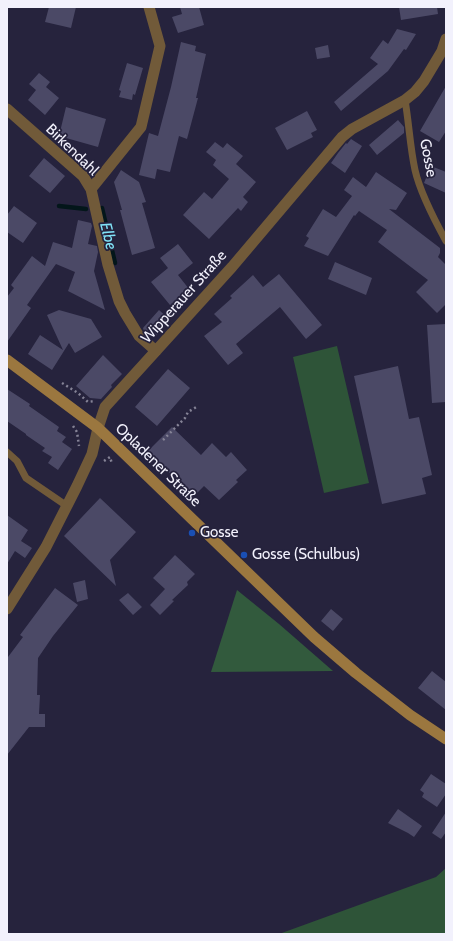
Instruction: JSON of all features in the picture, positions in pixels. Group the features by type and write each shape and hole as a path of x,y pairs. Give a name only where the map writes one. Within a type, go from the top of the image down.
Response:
{"main road":[{"name":"Opladener Straße","path":"7,360 98,428 314,637 356,673 410,715 446,739"}],"street":[{"path":"91,189 141,127 160,46 148,7"},
{"name":"Wipperauer Straße","path":"7,609 46,547 67,506 92,454 98,428 105,408 232,267 342,137 352,129 405,100 415,92 444,51 446,39"},
{"name":"Birkendahl","path":"7,108 83,176 91,189 108,265 119,301 139,336 156,351"}],"lane":[{"name":"Gosse","path":"405,100 416,171 437,226 446,241"},
{"path":"7,452 18,461 26,478 67,506"}],"path":[{"path":"163,440 185,418 188,412 198,406"},
{"path":"103,461 110,457 112,464"}],"green space":[{"path":"337,346 369,483 324,493 293,357"},
{"path":"237,590 279,624 333,671 211,672"},
{"path":"446,868 446,934 279,934 436,877"}],"building":[{"path":"49,7 76,7 71,28 45,22"},
{"path":"180,7 199,7 204,25 178,33 172,17 182,14"},
{"path":"399,7 437,7 438,14 401,20"},
{"path":"397,29 416,34 406,50 404,49 388,71 341,111 334,102 378,64 370,58 383,40 388,44"},
{"path":"181,42 196,46 195,51 206,54 196,98 198,98 187,139 179,136 170,172 157,169 155,179 139,175 149,133 158,136"},
{"path":"328,45 330,57 317,59 315,48"},
{"path":"127,63 143,68 135,95 133,94 132,100 119,97 121,91 119,90"},
{"path":"39,73 50,82 46,87 59,98 45,115 28,100 36,90 29,84"},
{"path":"446,86 446,131 439,142 420,131"},
{"path":"66,107 106,119 98,147 59,136"},
{"path":"307,111 317,130 311,133 313,137 287,150 275,128"},
{"path":"398,120 404,127 404,133 377,155 369,145"},
{"path":"351,139 362,146 345,173 331,163 346,143 347,144"},
{"path":"215,142 223,148 227,143 243,156 236,164 256,182 243,197 248,202 241,211 238,208 209,239 183,215 204,192 212,199 229,179 213,165 216,160 206,152"},
{"path":"44,158 65,176 50,193 29,176"},
{"path":"431,166 446,172 446,193 424,183"},
{"path":"121,170 139,182 146,202 142,203 155,248 132,255 114,182"},
{"path":"376,172 407,193 396,210 389,209 440,248 438,257 446,265 446,304 437,313 416,292 428,280 378,242 387,230 359,211 355,216 354,215 328,256 304,246 309,238 306,236 323,209 336,217 352,196 344,190 353,177 366,187"},
{"path":"14,206 37,223 23,243 7,232 7,215"},
{"path":"78,220 91,223 92,226 88,244 97,246 98,252 94,271 105,310 68,291 75,272 56,264 27,305 31,308 7,342 7,297 14,288 11,285 32,256 45,266 53,242 72,248"},
{"path":"178,244 193,263 178,275 189,289 170,305 151,282 168,268 160,258"},
{"path":"335,262 372,278 366,295 328,279"},
{"path":"279,274 322,325 306,339 280,307 236,344 243,353 228,365 204,336 222,322 214,314 232,298 230,296 253,275 263,287"},
{"path":"59,310 91,319 102,337 75,353 69,343 52,370 28,354 40,335 63,350 47,315"},
{"path":"159,310 170,320 156,336 153,334 150,336 144,331 143,328"},
{"path":"446,324 446,402 432,403 427,325"},
{"path":"103,355 122,374 111,385 112,387 101,399 90,398 76,386"},
{"path":"398,366 409,419 419,417 432,475 422,478 426,494 382,504 354,376"},
{"path":"168,369 190,388 157,426 135,407"},
{"path":"7,389 30,404 29,406 59,427 57,431 66,437 62,442 72,449 58,470 48,463 52,457 42,451 45,448 7,421"},
{"path":"172,427 201,455 212,443 226,457 231,452 247,470 236,480 238,482 219,500 204,486 193,497 148,451"},
{"path":"100,498 136,532 110,560 116,586 64,536"},
{"path":"7,515 28,530 21,541 32,548 25,558 15,551 7,564"},
{"path":"175,555 195,574 187,582 188,585 172,600 174,601 160,615 150,605 165,589 153,578"},
{"path":"85,580 88,599 77,602 73,583"},
{"path":"55,588 78,605 53,636 38,658 37,695 40,695 39,714 45,714 45,727 29,727 7,755 8,657 23,637 20,635"},
{"path":"128,593 142,607 133,615 119,600"},
{"path":"331,609 343,619 333,631 321,621"},
{"path":"432,671 446,682 446,710 418,688"},
{"path":"431,774 446,784 446,794 437,807 422,797 424,793 420,790"},
{"path":"398,809 422,826 414,837 388,823"},
{"path":"446,812 446,832 441,839 432,833"}],"waterway":[{"name":"Elbe","path":"59,206 86,209"},
{"name":"Elbe","path":"102,208 115,263"}],"place":[{"name":"Gosse","path":"192,533"},
{"name":"Gosse (Schulbus)","path":"244,555"}]}
